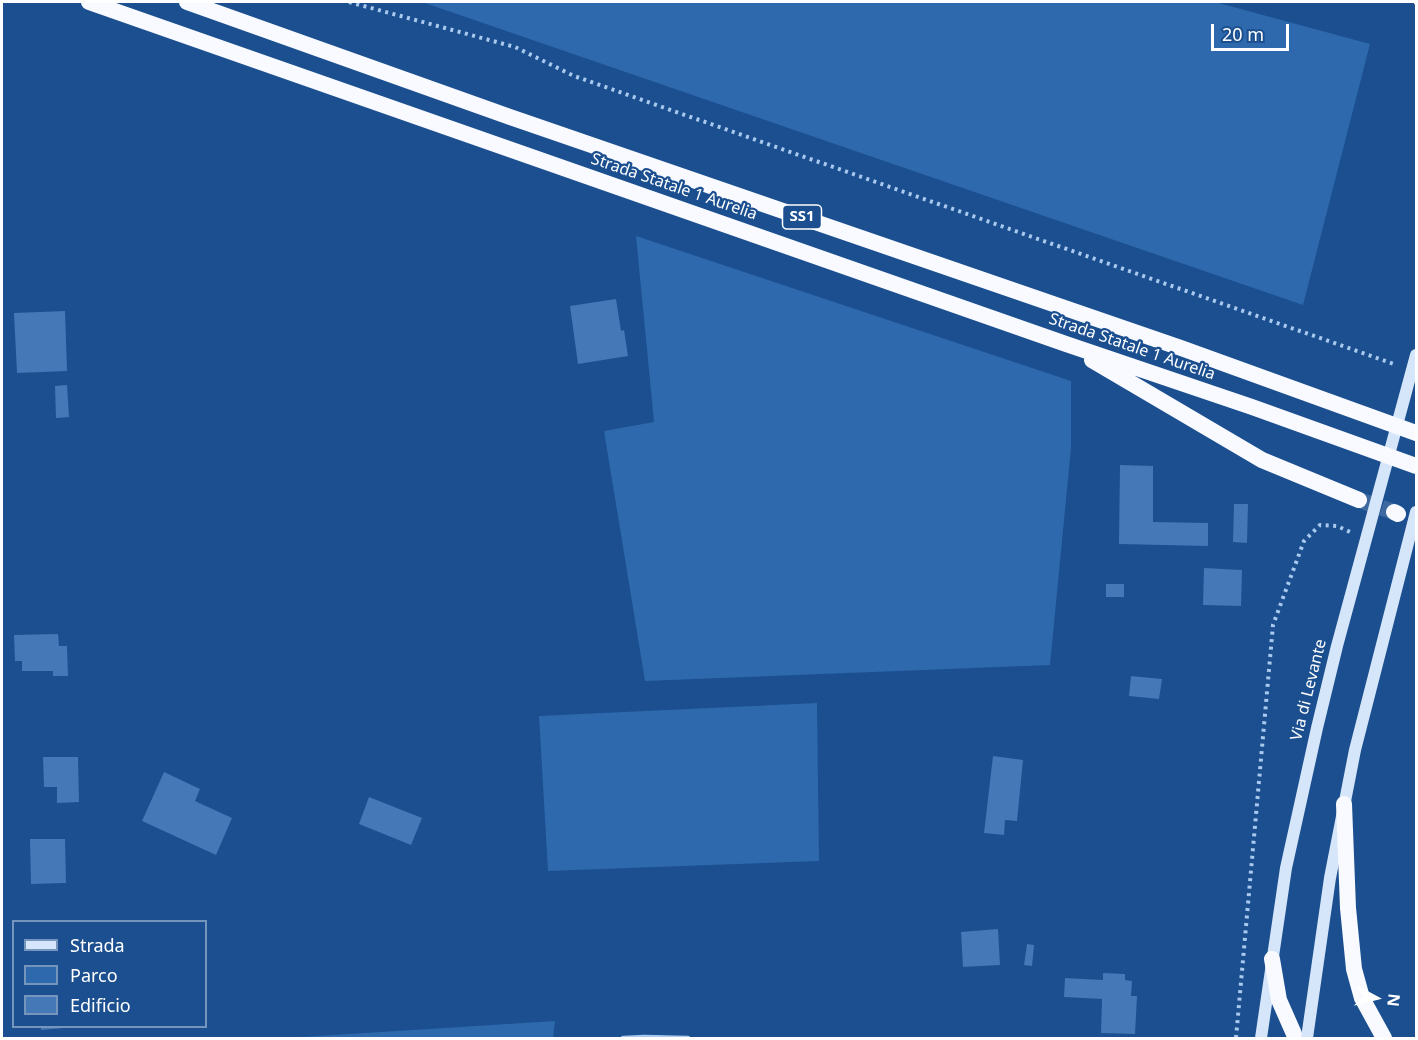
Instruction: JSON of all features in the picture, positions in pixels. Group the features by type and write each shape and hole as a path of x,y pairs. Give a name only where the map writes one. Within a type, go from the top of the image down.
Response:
{"highway":[{"name":"Strada Statale 1 Aurelia","path":"89,2 1066,344 1252,406 1416,466"},
{"name":"Strada Statale 1 Aurelia","path":"187,2 510,117 1181,348 1416,433"},
{"path":"1066,344 1262,460 1359,500"},
{"path":"1344,804 1348,908 1353,961 1362,998 1384,1038"},
{"path":"1272,959 1279,1000 1300,1036"}],"main road":[{"name":"Via di Levante","path":"1261,1038 1286,868 1317,728 1340,634 1416,355"},
{"path":"1300,1036 1364,710 1416,512"}],"lane":[{"path":"623,1038 644,1036 688,1038"}],"path":[{"path":"349,2 515,47 574,76 1405,368"},
{"path":"1236,1038 1273,625 1304,541 1320,525 1337,526 1357,535"}],"green space":[{"path":"422,2 1215,2 1370,44 1303,305"},
{"path":"636,236 1071,381 1071,448 1050,665 645,681 604,431 654,422"},
{"path":"817,703 819,861 548,871 539,716"},
{"path":"555,1021 553,1038 286,1038"}],"building":[{"path":"616,299 628,356 578,364 570,306"},
{"path":"65,311 67,371 17,373 14,313"},
{"path":"67,385 69,417 56,418 55,386"},
{"path":"1120,465 1153,466 1153,522 1208,523 1208,546 1119,544"},
{"path":"1234,504 1248,504 1247,543 1233,542"},
{"path":"1204,568 1242,570 1241,606 1203,605"},
{"path":"1106,584 1124,584 1124,597 1106,597"},
{"path":"58,634 59,646 67,646 68,676 53,676 53,671 22,671 22,661 15,661 14,635"},
{"path":"1131,676 1162,679 1159,699 1129,696"},
{"path":"993,756 1023,760 1017,821 1005,820 1004,835 984,833"},
{"path":"43,757 78,757 79,802 57,803 57,787 44,787"},
{"path":"164,772 200,789 195,801 232,818 216,855 142,821"},
{"path":"369,797 422,818 411,845 359,824"},
{"path":"30,839 65,839 66,883 31,884"},
{"path":"998,929 1000,965 963,967 961,932"},
{"path":"1027,944 1034,945 1032,966 1024,965"},
{"path":"1103,973 1125,974 1125,980 1132,981 1131,996 1137,996 1135,1034 1101,1033 1102,999 1064,997 1065,978 1103,980"},
{"path":"41,1028 64,1028 41,1030"}],"tunnel":[{"path":"1359,500 1394,512"}]}
